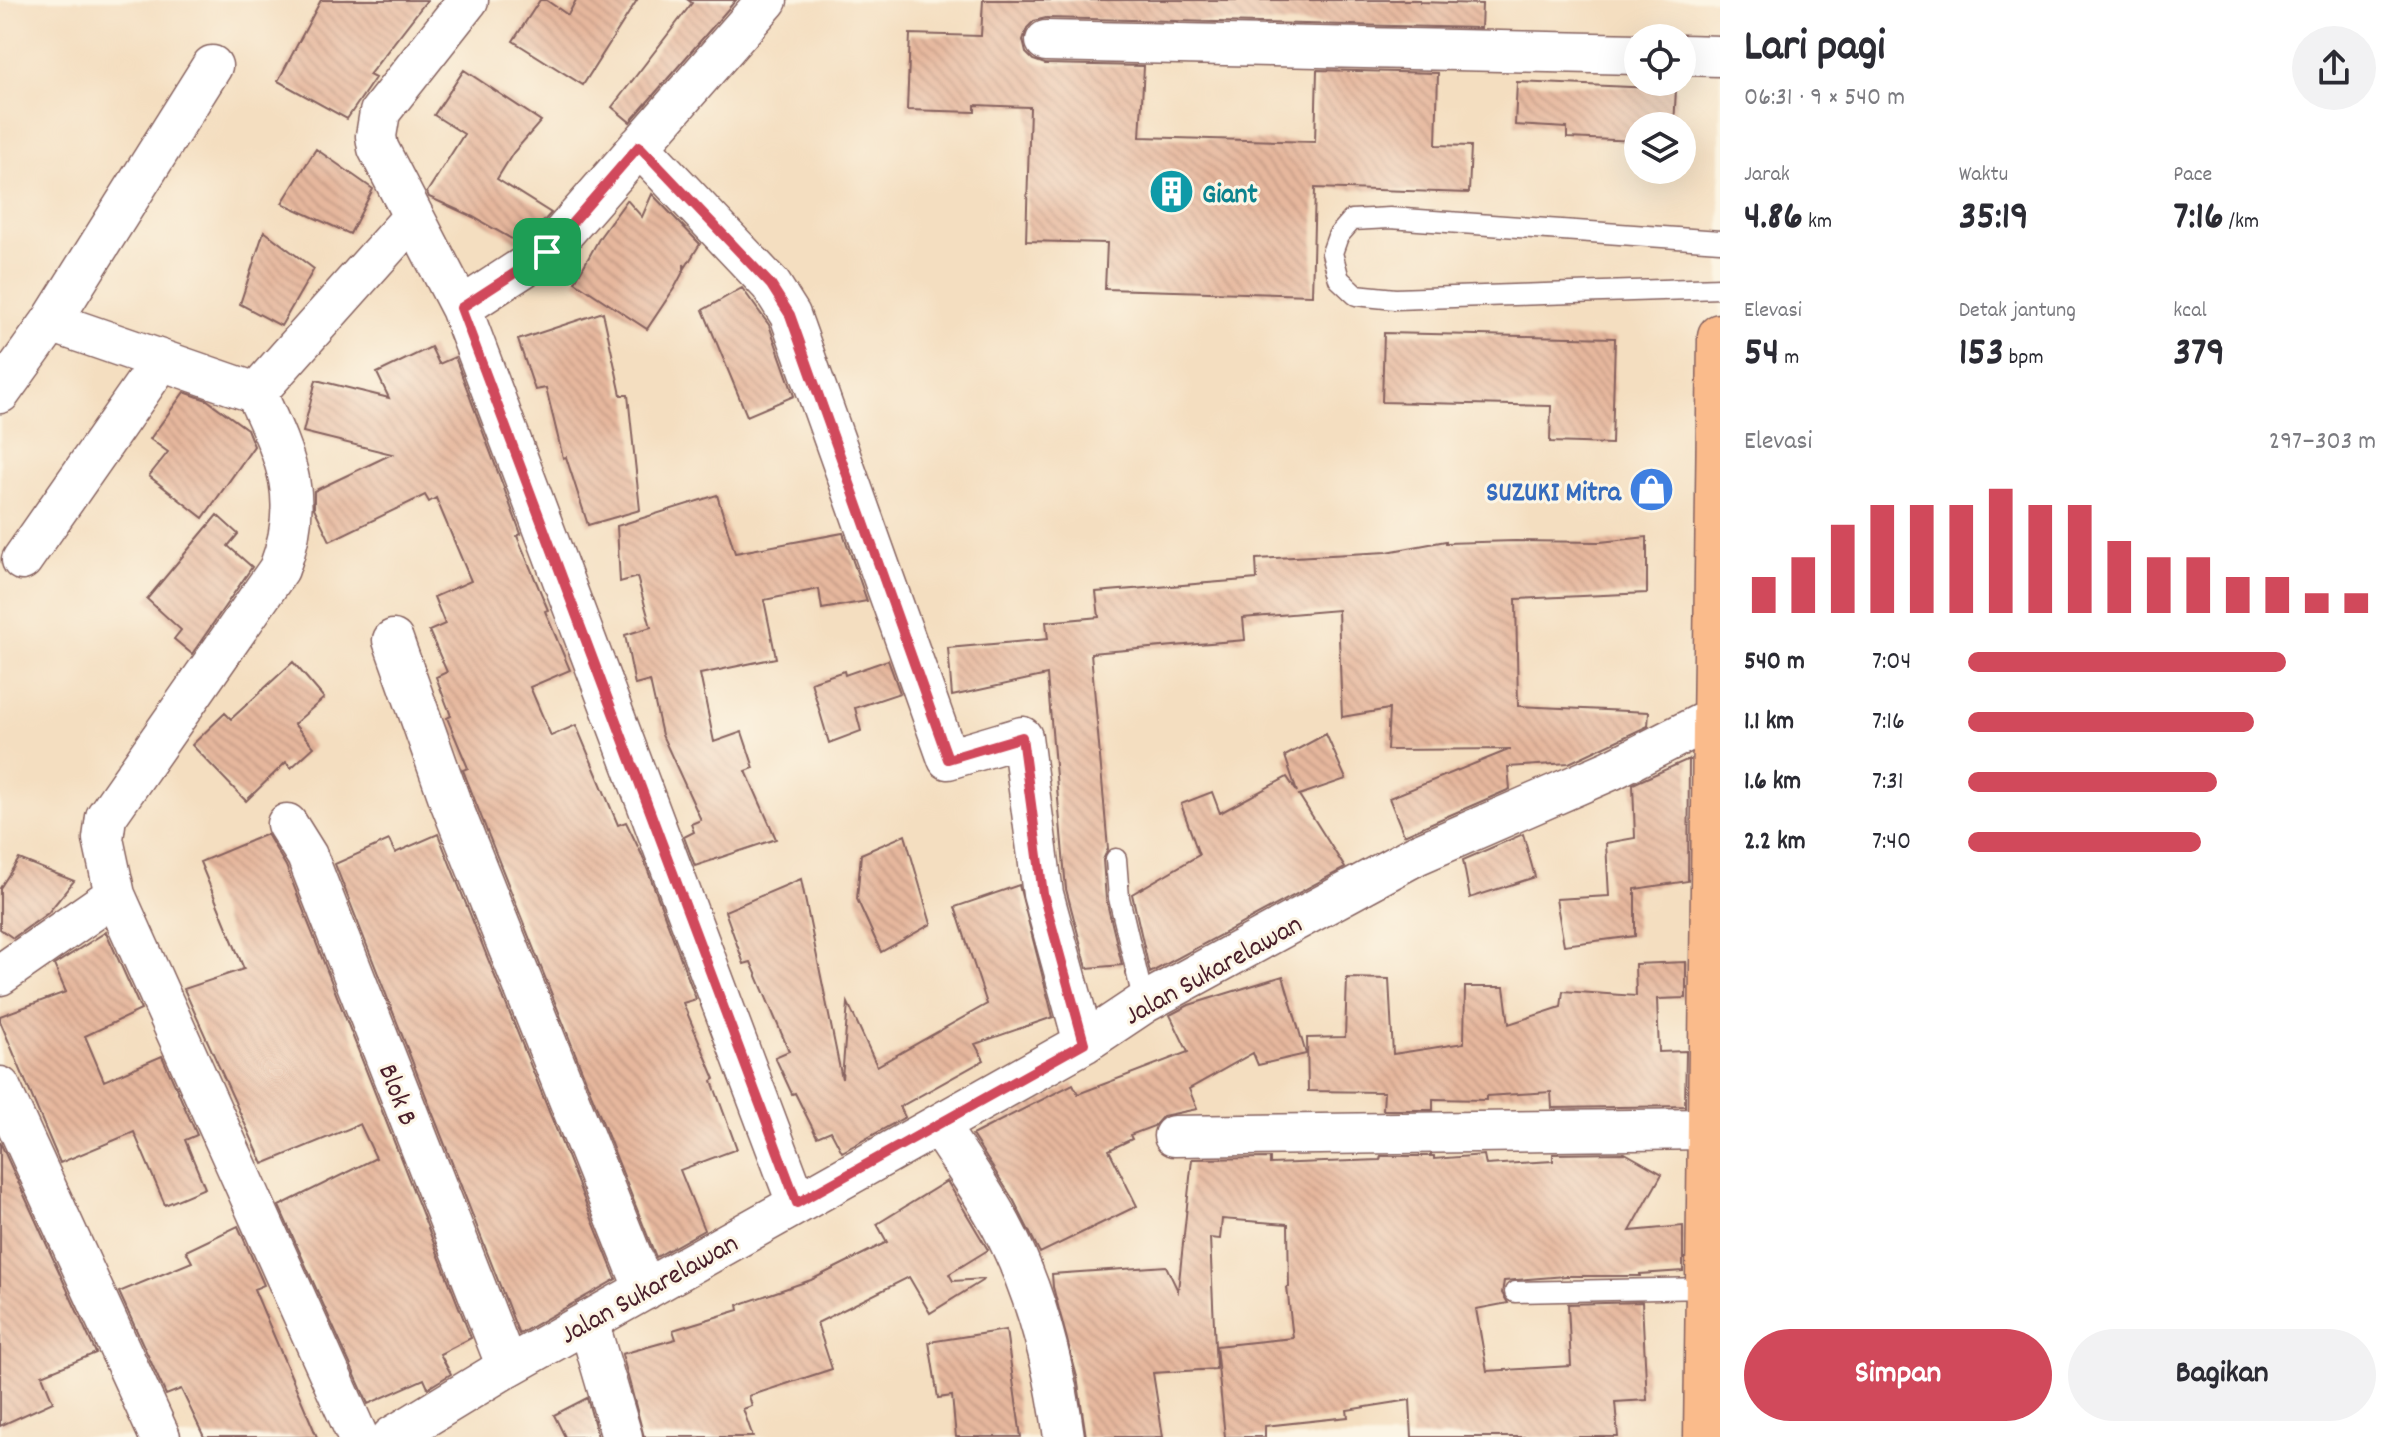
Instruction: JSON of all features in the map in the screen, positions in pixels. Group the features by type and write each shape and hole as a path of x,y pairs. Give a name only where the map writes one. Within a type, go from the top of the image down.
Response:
{"highway":[{"path":"1706,1437 1720,336"}],"street":[{"path":"468,0 380,112 376,136 378,148 461,308 797,1203"},
{"path":"461,308 547,252 767,0"},
{"path":"1046,41 1624,54"},
{"path":"1696,55 1720,56"},
{"path":"0,393 51,322 212,66"},
{"path":"639,146 771,285 790,315 948,759 1022,737 1043,894 1084,1043"},
{"path":"256,393 413,217"},
{"path":"51,322 256,393 278,440 292,489 293,518 279,569 106,817 103,839 115,895 358,1437"},
{"path":"22,560 161,361"},
{"path":"393,640 450,801 645,1290"},
{"name":"Jalan Sukarelawan","path":"392,1437 507,1367 1084,1043 1144,1003 1416,855 1611,770 1713,718"},
{"name":"Blok B","path":"287,824 307,856 507,1367"},
{"path":"0,975 115,895"},
{"path":"0,1087 160,1437"},
{"path":"938,1125 1001,1225 1033,1295 1058,1394 1064,1437"},
{"path":"1174,1136 1709,1129"},
{"path":"588,1321 622,1437"}],"lane":[{"path":"1720,241 1390,218 1352,220 1338,236 1332,253 1339,279 1356,295 1395,299 1720,288"},
{"path":"1116,859 1119,898 1144,1003"},
{"path":"1515,1292 1707,1288"}],"building":[{"path":"321,0 427,0 369,75 375,78 347,119 278,81"},
{"path":"540,0 546,0 568,15 576,0 637,0 583,85 513,41"},
{"path":"688,0 736,0 630,122 612,107 692,3"},
{"path":"983,0 1420,0 1482,4 1481,28 1046,18 1034,21 1027,28 1023,40 1026,53 1033,60 1045,64 1144,66 1140,137 1315,142 1317,70 1438,73 1436,145 1471,146 1469,193 1315,188 1312,295 1105,289 1107,243 1026,241 1030,107 975,105 975,112 907,110 910,34 981,36"},
{"path":"464,70 541,121 513,153 497,179 551,213 519,243 429,197 427,192 464,134 434,115"},
{"path":"1517,82 1624,87 1624,96 1676,96 1675,112 1624,112 1624,140 1567,138 1567,128 1515,125"},
{"path":"316,149 373,189 350,234 282,203"},
{"path":"652,194 700,244 685,268 684,264 675,287 647,329 575,282 600,237 627,200 642,217"},
{"path":"264,231 314,269 281,326 240,304"},
{"path":"742,288 769,325 794,396 747,416 703,310"},
{"path":"603,312 621,395 628,395 640,510 588,525 566,457 563,458 546,388 535,390 518,340"},
{"path":"1384,333 1615,338 1612,444 1550,442 1551,406 1382,402"},
{"path":"431,347 439,364 455,357 521,534 517,536 570,670 530,687 551,736 576,725 618,825 626,822 642,855 696,999 683,1003 715,1079 712,1081 737,1149 680,1170 704,1230 656,1257 463,770 468,768 447,718 451,716 436,677 447,672 429,631 445,624 434,597 471,581 436,498 429,502 425,495 330,541 314,508 314,491 392,454 303,432 316,380 389,398 377,373"},
{"path":"184,392 207,400 247,429 254,446 203,518 149,476 168,452 150,439"},
{"path":"717,495 735,553 843,533 867,601 822,609 819,589 764,600 776,658 700,674 714,742 742,732 754,768 746,771 776,839 695,866 684,837 694,832 691,824 701,820 662,735 650,681 635,685 625,635 651,627 637,577 620,582 617,526"},
{"path":"217,515 238,534 228,546 252,567 192,654 174,639 181,630 147,599"},
{"path":"1647,537 1647,593 1516,599 1518,706 1649,712 1648,726 1569,763 1508,767 1510,789 1404,835 1389,798 1511,749 1387,750 1389,709 1342,717 1338,610 1243,618 1245,640 1091,653 1108,849 1103,860 1106,899 1122,965 1087,968 1066,889 1047,675 952,696 948,648 1048,639 1046,622 1099,617 1096,592 1257,579 1256,559 1387,552 1446,541 1600,542"},
{"path":"888,660 900,693 855,708 861,731 829,743 811,682 844,671 845,675"},
{"path":"293,662 324,698 294,724 314,747 291,768 286,762 246,801 192,745 225,713 231,719"},
{"path":"1326,734 1346,779 1299,795 1345,868 1150,973 1132,894 1199,855 1181,804 1212,792 1220,813 1287,777 1297,792 1285,756"},
{"path":"1689,759 1688,881 1635,889 1635,936 1564,945 1556,899 1609,896 1606,843 1635,838 1633,784"},
{"path":"267,834 286,866 471,1338 440,1354 451,1374 428,1388 424,1379 368,1404 279,1206 376,1158 360,1124 263,1164 184,989 244,969 200,862"},
{"path":"438,834 616,1279 519,1334 335,864 389,840 395,853"},
{"path":"1523,834 1535,877 1470,898 1463,860"},
{"path":"905,835 931,924 881,952 857,899 861,854"},
{"path":"19,859 74,881 48,913 13,938 0,929 0,888"},
{"path":"801,879 842,1079 848,1003 877,1066 987,1004 955,907 1019,885 1053,1017 975,1044 984,1060 900,1107 905,1117 842,1152 831,1131 817,1137 795,1093 792,1094 775,1057 789,1051 751,962 744,964 725,911"},
{"path":"106,932 141,1010 85,1036 104,1081 162,1056 197,1135 185,1140 205,1188 165,1205 134,1132 60,1163 0,1021 0,1016 66,992 54,965"},
{"path":"1686,962 1686,998 1657,999 1659,1052 1686,1051 1685,1106 1552,1108 1551,1092 1486,1096 1486,1100 1433,1099 1433,1110 1383,1110 1384,1092 1308,1091 1307,1038 1345,1037 1347,978 1389,979 1393,1054 1464,1043 1465,987 1504,987 1509,1024 1561,1007 1563,991 1636,996 1635,964"},
{"path":"1283,976 1306,1054 1258,1065 1253,1053 1189,1089 1197,1109 1163,1116 1154,1126 1130,1135 1132,1139 1109,1150 1137,1206 1040,1253 1014,1201 972,1135 1073,1084 1078,1094 1188,1052 1170,1015 1189,1005"},
{"path":"0,1142 96,1353 42,1375 53,1402 0,1426"},
{"path":"1625,1153 1662,1174 1630,1231 1683,1226 1683,1271 1640,1276 1566,1276 1504,1281 1502,1293 1508,1303 1476,1309 1487,1371 1571,1366 1568,1304 1642,1302 1647,1400 1615,1402 1618,1437 1412,1437 1410,1400 1347,1410 1348,1417 1265,1426 1265,1437 1225,1437 1216,1346 1293,1338 1287,1287 1288,1224 1222,1219 1220,1239 1210,1238 1216,1369 1153,1373 1163,1437 1086,1437 1077,1377 1052,1274 1166,1266 1178,1291 1192,1159 1270,1158 1270,1164 1380,1160 1381,1156 1434,1156 1434,1159 1484,1155 1486,1165 1553,1161 1553,1154"},
{"path":"947,1181 988,1250 949,1274 953,1281 985,1279 930,1313 909,1277 817,1323 832,1369 749,1396 752,1406 743,1409 753,1437 644,1437 622,1354 676,1339 673,1330 739,1310 738,1305 811,1280 887,1242 877,1224"},
{"path":"238,1226 264,1285 254,1289 317,1437 204,1437 181,1389 166,1395 119,1292 192,1262 186,1251"},
{"path":"1006,1330 1021,1437 956,1437 952,1396 938,1398 929,1342"},
{"path":"587,1398 598,1437 565,1437 554,1415"}],"place":[{"name":"Giant","path":"1171,192"},
{"name":"SUZUKI Mitra","path":"1652,490"}],"route":[{"path":"639,146 771,285 790,315 948,759 1022,737 1043,894 1084,1043 797,1203 461,308 547,252 639,146"}]}
